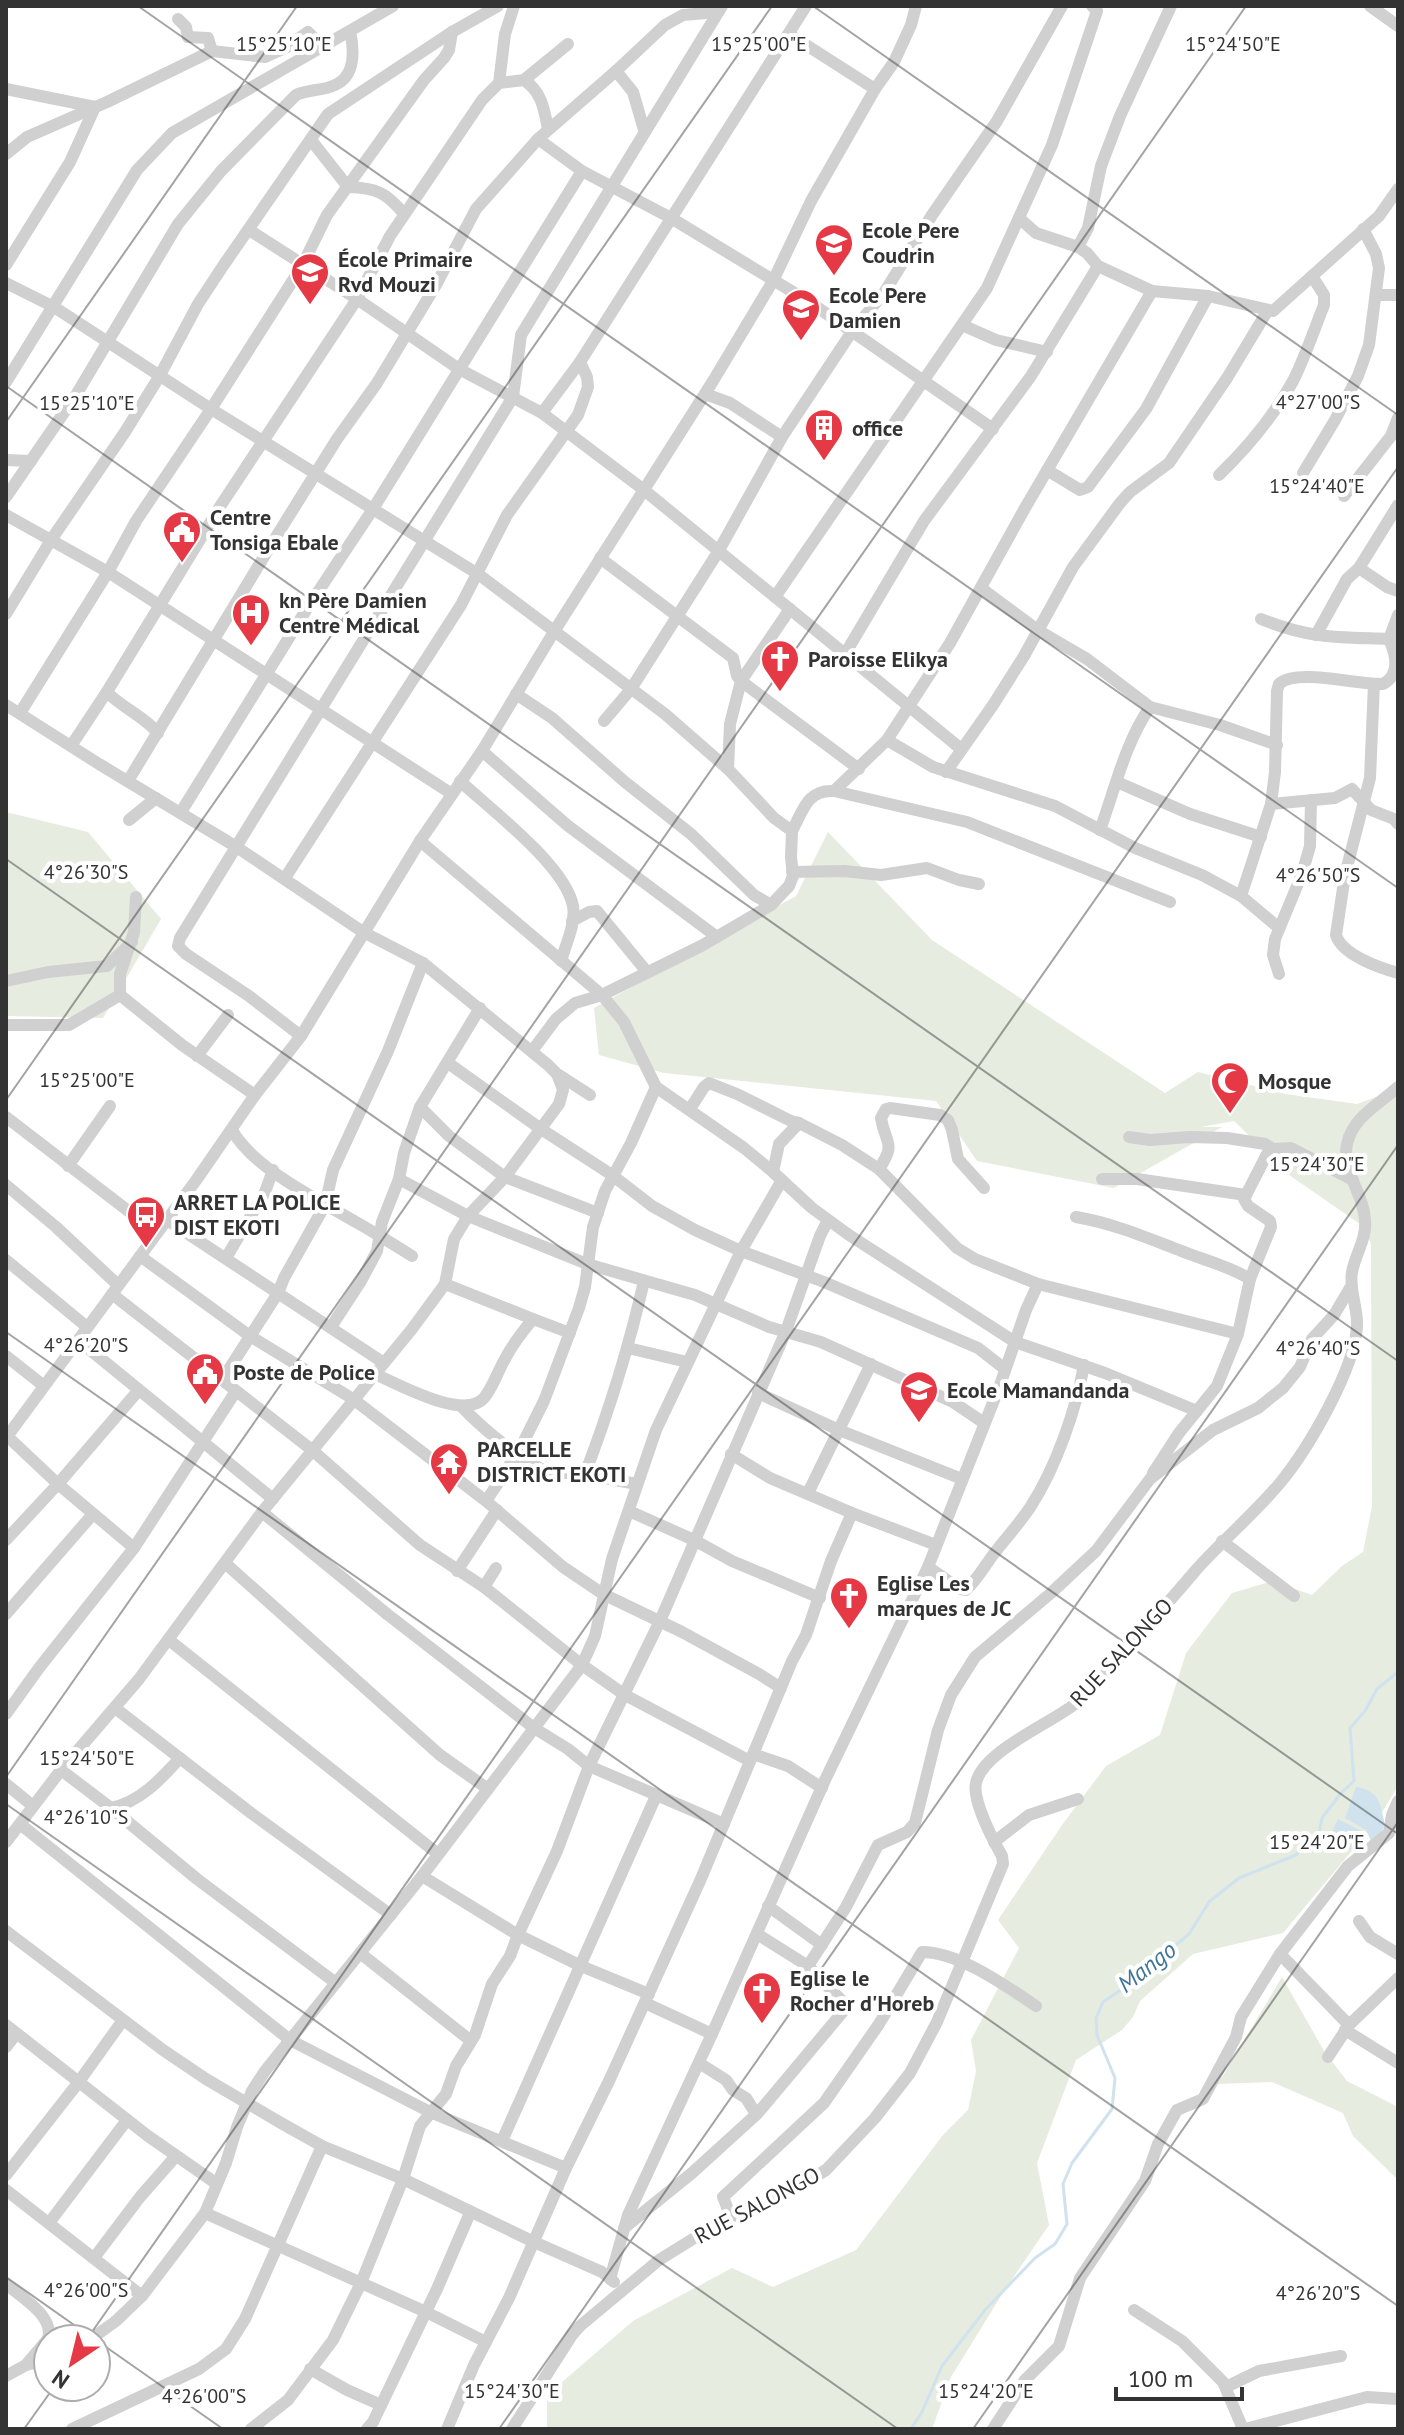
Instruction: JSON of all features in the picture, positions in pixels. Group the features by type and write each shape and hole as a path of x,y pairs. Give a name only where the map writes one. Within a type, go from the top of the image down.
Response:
{"street":[{"path":"6,382 137,170 172,133 393,6"},
{"path":"6,614 51,540 125,432 198,304 334,108 498,6"},
{"path":"71,746 221,505 357,299 404,214 482,100 499,83 505,34 514,6"},
{"path":"542,413 580,362 806,6"},
{"path":"134,1548 58,1484 8,1432 301,1036 363,932 482,751 773,281 811,201 897,56 916,6"},
{"path":"604,721 631,689 718,552 782,437 853,330 884,293 932,215 997,121 1062,6"},
{"path":"775,597 987,288 1053,143 1097,11 1092,6"},
{"path":"1078,247 1088,228 1101,166 1120,116 1171,6"},
{"path":"1370,6 1398,26"},
{"path":"128,781 315,474 377,383 436,285 476,209 548,129 647,41 683,15 720,9"},
{"path":"301,1036 186,954 178,946 180,938 513,397 521,335 720,9"},
{"path":"178,19 186,27 188,37 208,38 212,51"},
{"path":"6,497 76,395 178,224 221,171 296,95 305,90 333,86 343,80 354,58 350,31"},
{"path":"6,153 27,137 212,51 265,57 287,47 308,32 323,47"},
{"path":"20,713 108,572 136,521 302,266 327,215 424,80 444,58 449,50 452,32"},
{"path":"789,34 875,89"},
{"path":"499,83 524,80 568,44"},
{"path":"616,71 633,92 644,130"},
{"path":"524,80 543,102 548,129"},
{"path":"6,89 95,107"},
{"path":"6,265 70,162 95,107"},
{"path":"538,139 582,171 671,218 853,330 993,429"},
{"path":"311,140 348,187 388,196 404,214"},
{"path":"181,812 582,171"},
{"path":"1019,218 1036,233 1078,247 1098,266 1152,291 1208,296 1268,310 1278,308 1382,212 1398,189"},
{"path":"1303,473 1335,420 1364,361 1379,268 1376,254 1363,229"},
{"path":"249,230 459,369 542,413 644,490 960,748"},
{"path":"845,654 924,521 1047,352 1098,266"},
{"path":"1219,475 1263,428 1294,378 1324,305 1324,295 1312,276"},
{"path":"6,283 54,307 159,377 478,574 665,714 728,769 766,811 792,831"},
{"path":"834,791 887,740 950,643 1152,291"},
{"path":"1376,295 1398,295"},
{"path":"1047,470 1080,490 1088,487 1146,409 1208,296"},
{"path":"946,772 1039,631 1073,567 1130,492 1169,463 1197,425 1268,310"},
{"path":"962,325 996,340 1047,352"},
{"path":"285,878 478,574 507,515 567,432 586,398 587,377 580,362"},
{"path":"705,394 730,403 782,437"},
{"path":"1344,496 1391,436 1398,418"},
{"path":"6,460 31,461"},
{"path":"1316,635 1347,579 1359,568 1398,505"},
{"path":"6,515 108,572 452,794"},
{"path":"600,558 733,658 741,681 859,769"},
{"path":"1359,568 1398,591"},
{"path":"981,588 1039,631 1087,659 1150,707 1220,725 1277,745"},
{"path":"728,769 730,724 741,681 790,609"},
{"path":"1241,896 1271,804 1277,745 1277,691 1281,681 1304,677 1374,684 1388,681 1395,671 1393,640 1398,615"},
{"path":"1261,619 1290,631 1354,640 1393,640"},
{"path":"1374,684 1372,753 1364,804 1345,875 1336,935 1338,942 1367,962 1398,973"},
{"path":"107,692 158,733"},
{"path":"516,694 552,718 691,834 754,895 771,905"},
{"path":"6,705 235,846 363,932 423,963 557,1074 590,1095"},
{"path":"1100,830 1136,733 1150,707"},
{"path":"887,740 946,772 1055,806 1135,848 1202,875 1241,896 1279,928"},
{"path":"482,751 567,825 717,937"},
{"path":"460,781 519,832 565,886 573,905 561,961"},
{"path":"1117,782 1190,814 1261,837"},
{"path":"1271,804 1335,798 1352,789 1371,810 1394,819 1398,824"},
{"path":"532,1051 546,1031 575,1003 602,995 717,937 771,905 789,886 792,831 811,797 818,792 834,791 967,822 1170,902"},
{"path":"129,820 156,798"},
{"path":"1279,974 1273,955 1279,928 1302,874 1310,846 1311,800"},
{"path":"420,841 602,995 624,1022 656,1087 778,1176 828,1220 1015,1342 1084,1365 1197,1411"},
{"path":"792,872 844,871 881,875 927,868 979,884"},
{"path":"120,995 120,974 132,942 136,897"},
{"path":"572,921 597,911 647,972"},
{"path":"6,981 48,972 107,966 132,942"},
{"path":"222,1380 278,1293 325,1205 333,1170 388,1051 423,963"},
{"path":"120,995 197,1056 255,1095"},
{"path":"6,1025 69,1025 120,995"},
{"path":"331,1327 377,1251 378,1235 399,1179 404,1153 420,1107 480,1008"},
{"path":"197,1056 228,1015"},
{"path":"448,1063 612,1175 652,1206 695,1230 978,1348 1005,1369"},
{"path":"6,1842 61,1770 169,1640 262,1512 445,1284 454,1239 468,1216 505,1177 561,1098 563,1090 557,1074"},
{"path":"690,1109 709,1083 737,1094 842,1145 879,1169 957,1248 975,1259 1038,1284 1238,1334"},
{"path":"486,1501 514,1459 544,1401 585,1287 598,1213 612,1175 631,1143 656,1087"},
{"name":"RUE SALONGO","path":"512,2429 572,2335 659,2260 731,2217 798,2187 826,2170 875,2118 917,2060 937,2022 1002,1870 1002,1856 976,1792 976,1780 1000,1751 1079,1701 1104,1675 1222,1541 1281,1481 1299,1458 1335,1392 1355,1338 1357,1325 1351,1287 1352,1272 1366,1226 1362,1201 1346,1161 1346,1147 1351,1132 1365,1113 1398,1087"},
{"path":"68,1166 110,1106"},
{"path":"420,1107 449,1136 505,1177 598,1213"},
{"path":"879,1169 890,1144 881,1118 886,1109 940,1115 951,1124 958,1159 984,1188"},
{"path":"6,1117 157,1233"},
{"path":"112,2324 142,2296 205,2213 252,2091 265,2071 422,1876 582,1665 595,1636 612,1559 656,1430 778,1176 779,1144 799,1123"},
{"path":"232,1130 246,1150 273,1170 325,1205 412,1256"},
{"path":"1129,1137 1150,1140 1227,1138 1265,1144 1273,1149 1291,1148 1353,1180"},
{"path":"808,1966 846,1907 878,1845 907,1832 915,1823 938,1730 951,1695 975,1657 1096,1551 1150,1479 1179,1433 1217,1386 1238,1334 1250,1279 1271,1227 1270,1221 1245,1203 1267,1154 1273,1149"},
{"path":"226,1258 265,1192 273,1170"},
{"path":"399,1179 468,1216 587,1264 695,1295 769,1327 821,1342 953,1402 984,1423"},
{"path":"1102,1179 1137,1179 1246,1195"},
{"path":"6,1185 56,1227 115,1290 222,1380 312,1450 420,1545 484,1587 582,1665 625,1695 752,1758 788,1766 822,1788"},
{"path":"1076,1217 1131,1232 1223,1265 1250,1279"},
{"path":"167,1220 331,1327 379,1369 412,1391 461,1406 471,1406 484,1397 507,1355 533,1319"},
{"path":"251,2429 285,2405 335,2335 361,2283 403,2179 420,2126 446,2094 456,2066 471,2041 492,1984 510,1956 557,1851 589,1766 660,1621 786,1331 828,1220"},
{"path":"140,1256 250,1336 353,1399 486,1501 563,1567 603,1594 737,1661 781,1688"},
{"path":"6,1260 87,1327"},
{"path":"585,1474 628,1348 644,1281"},
{"path":"445,1284 570,1333"},
{"path":"610,2279 624,2228 822,1788 928,1567 1038,1284"},
{"path":"1150,1479 1213,1430 1258,1408 1283,1388 1300,1367 1312,1339 1334,1315 1351,1287"},
{"path":"78,1340 273,1499"},
{"path":"628,1348 687,1362"},
{"path":"6,1356 44,1386"},
{"path":"808,1493 871,1364"},
{"path":"928,1567 966,1590 1022,1519 1041,1489 1058,1451 1084,1365"},
{"path":"6,1540 138,1391"},
{"path":"6,1714 134,1548 236,1391"},
{"path":"758,1393 839,1430 962,1479"},
{"path":"461,1406 514,1459 546,1472 585,1474 637,1484"},
{"path":"731,1454 770,1478 936,1545"},
{"path":"457,1571 497,1510"},
{"path":"629,1511 732,1561 820,1598"},
{"path":"262,1512 375,1605 534,1728 589,1766 724,1824"},
{"path":"447,2429 647,1998 724,1824 792,1661 806,1635 831,1561 852,1513"},
{"path":"6,1614 93,1514"},
{"path":"1222,1541 1294,1596"},
{"path":"225,1563 440,1755 488,1789"},
{"path":"484,1587 496,1568"},
{"path":"169,1640 438,1854"},
{"path":"115,1708 308,1856 391,1915"},
{"path":"111,1808 122,1806 152,1787 180,1758"},
{"path":"61,1770 197,1879 336,1983"},
{"path":"6,1784 33,1806"},
{"path":"502,2141 656,1796"},
{"path":"994,1842 1029,1815 1078,1799"},
{"path":"993,2429 1023,2382 1059,2346 1080,2278 1145,2181 1158,2144 1177,2110 1203,2099 1236,2037 1241,2017 1280,1954 1348,1866 1394,1834 1392,1815 1398,1801"},
{"path":"20,1824 290,2040 430,2112 566,2168"},
{"path":"422,1876 518,1935 647,1998 712,2034"},
{"path":"768,1906 822,1945"},
{"path":"1359,1921 1370,1937 1398,1954"},
{"path":"6,1931 206,2079 322,2146 403,2179 470,2213 602,2272 622,2290"},
{"path":"624,2228 692,2173 756,2114 846,2008 808,1966 757,1934"},
{"path":"731,2217 723,2197 824,2103 879,2024 922,1952 963,1963 995,1978 1036,2006"},
{"path":"360,1953 471,2041"},
{"path":"1280,1954 1347,2027 1398,2063"},
{"path":"1328,2057 1347,2027 1398,1978"},
{"path":"6,2175 123,2020"},
{"path":"6,2047 11,2030 127,2120 217,2184"},
{"path":"699,2063 726,2080 733,2090 746,2098 756,2114"},
{"path":"49,2223 127,2120"},
{"path":"72,2429 199,2369 226,2349 245,2319 322,2146"},
{"path":"94,2258 176,2156"},
{"path":"6,2190 142,2296"},
{"path":"205,2213 486,2342"},
{"path":"367,2429 426,2312 470,2213"},
{"path":"6,2284 48,2323"},
{"path":"1134,2310 1182,2341 1226,2387 1244,2429 1367,2397 1398,2399"},
{"path":"1226,2387 1259,2371 1341,2356"},
{"path":"26,2365 32,2358"},
{"path":"6,2376 32,2364"},
{"path":"310,2369 381,2405"}],"shaded area":[{"path":"6,812 88,832 161,919 103,1018 6,1016"},
{"path":"828,832 932,940 1165,1093 1198,1072 1286,1094 1357,1104 1398,1089 1398,1786 1376,1822 1283,1933 1193,1954 1140,2001 1133,2017 1122,2030 1076,2060 1037,2163 1049,2225 951,2377 932,2429 547,2429 547,2395 633,2321 732,2268 773,2287 856,2250 943,2135 968,2110 976,2071 971,2040 1019,1948 998,1920 1062,1825 1106,1766 1160,1735 1186,1653 1232,1593 1273,1581 1312,1595 1342,1566 1363,1552 1372,1506 1371,1243 1360,1224 1292,1177 1234,1121 1201,1127 1222,1127 1114,1188 977,1161 936,1101 664,1073 599,1055 594,1008 796,896"},
{"path":"1282,1977 1324,2051 1347,2081 1398,2107 1398,2180 1353,2136 1343,2113 1272,2082 1218,2084"}],"water":[{"path":"1356,1787 1371,1792 1381,1807 1383,1828 1371,1841 1366,1830 1345,1818"},
{"path":"1338,1819 1365,1833 1365,1840 1349,1850 1332,1842 1330,1836"}],"waterway":[{"name":"Mango","path":"911,2429 942,2366 985,2310 1035,2258 1055,2244 1067,2224 1063,2184 1072,2163 1112,2109 1115,2078 1097,2035 1096,2018 1103,2002 1134,1981 1189,1934 1209,1902 1239,1878 1296,1855 1319,1833 1322,1818 1354,1781 1350,1728 1365,1711 1377,1689 1398,1672"}],"place":[{"name":"Ecole Pere Coudrin","path":"834,277"},
{"name":"École Primaire Rvd Mouzi","path":"310,306"},
{"name":"Ecole Pere Damien","path":"801,342"},
{"name":"office","path":"824,462"},
{"name":"Centre Tonsiga Ebale","path":"182,564"},
{"name":"kn Père Damien Centre Médical","path":"251,647"},
{"name":"Paroisse Elikya","path":"780,693"},
{"name":"Mosque","path":"1230,1115"},
{"name":"ARRET LA POLICE DIST EKOTI","path":"146,1249"},
{"name":"Poste de Police","path":"205,1406"},
{"name":"Ecole Mamandanda","path":"919,1424"},
{"name":"PARCELLE DISTRICT EKOTI","path":"449,1496"},
{"name":"Eglise Les marques de JC","path":"849,1630"},
{"name":"Eglise le Rocher d'Horeb","path":"762,2025"}]}
